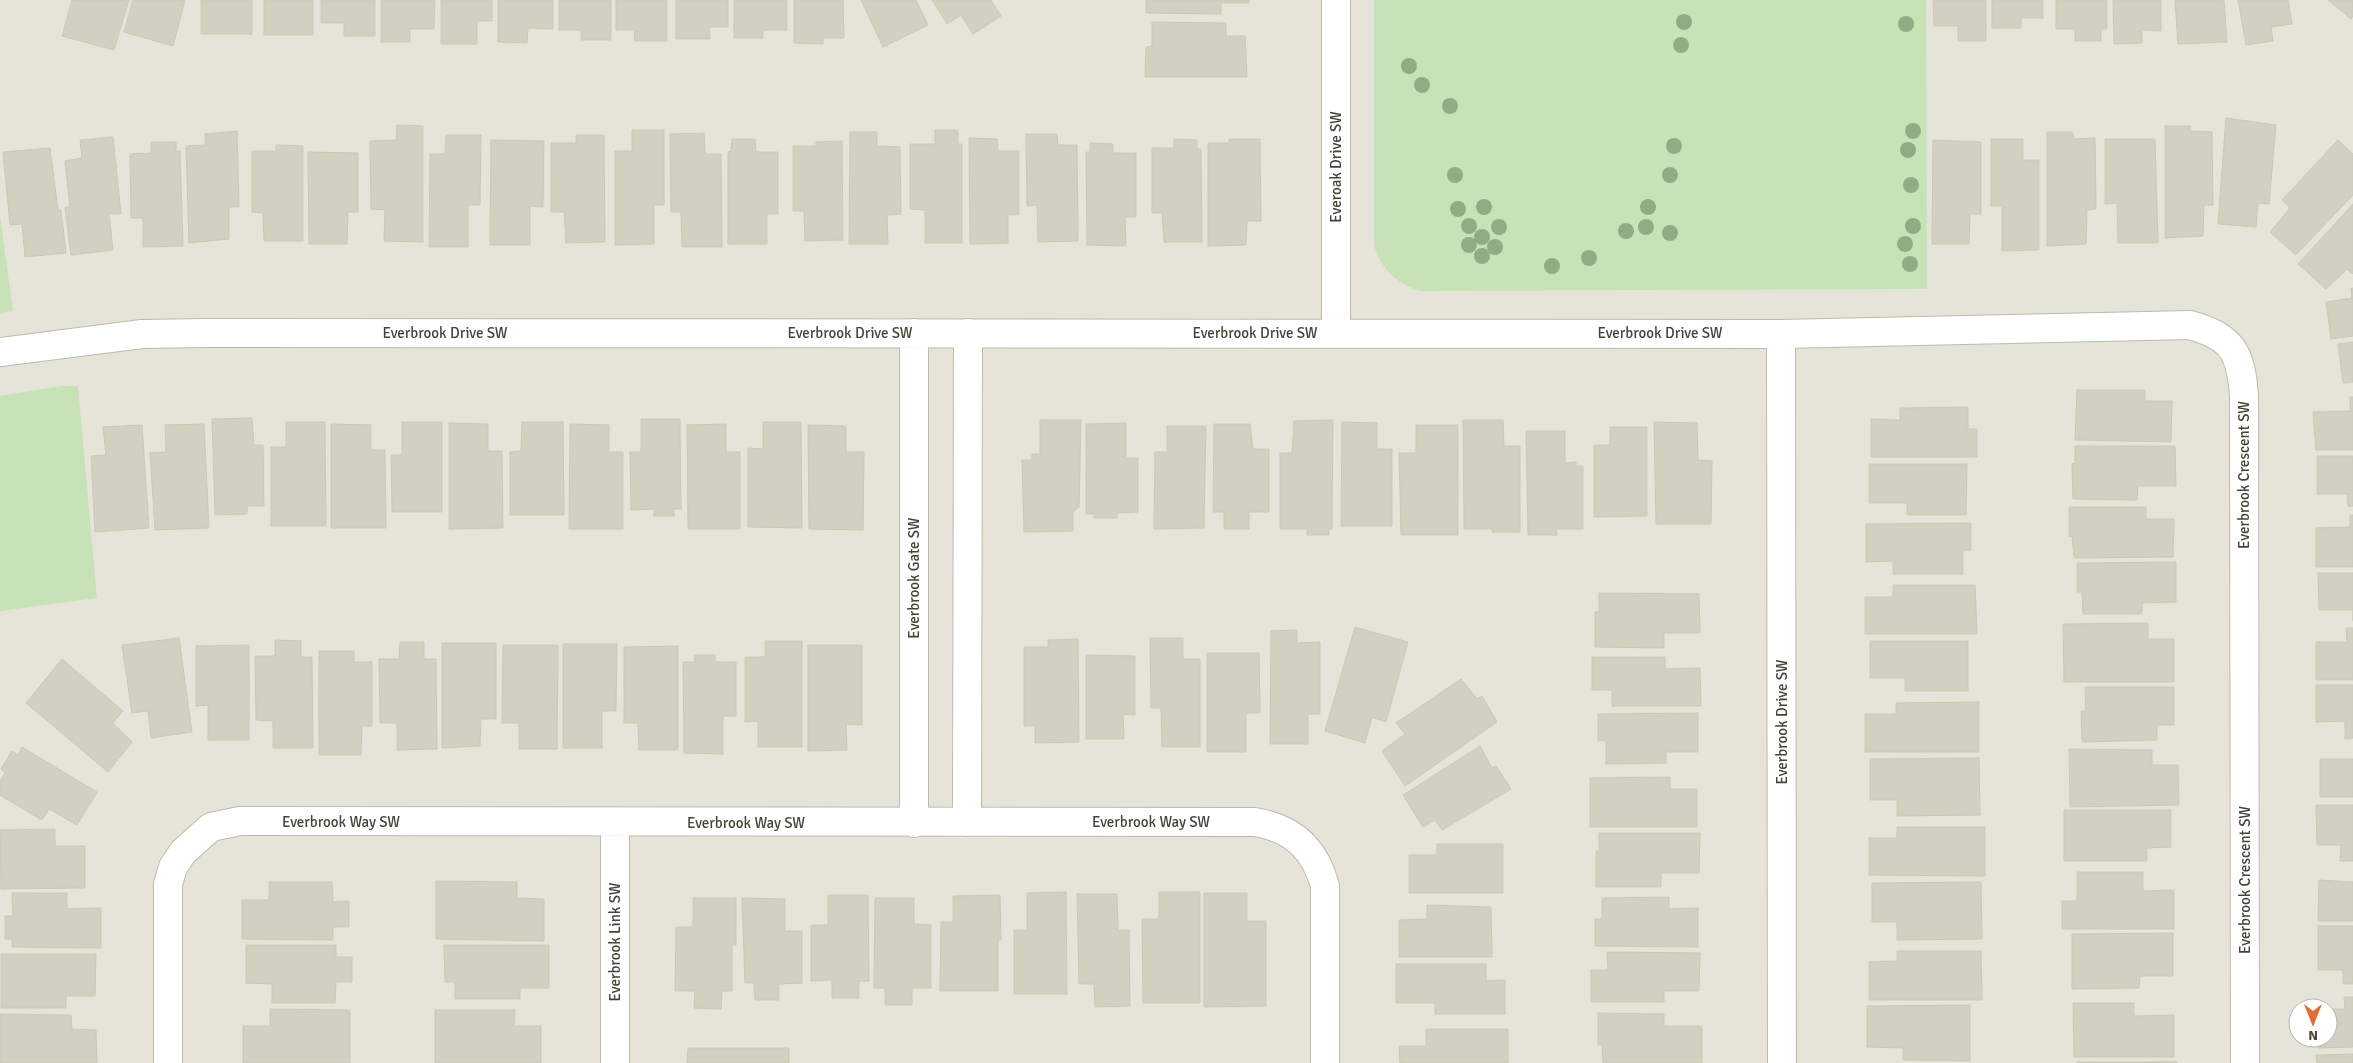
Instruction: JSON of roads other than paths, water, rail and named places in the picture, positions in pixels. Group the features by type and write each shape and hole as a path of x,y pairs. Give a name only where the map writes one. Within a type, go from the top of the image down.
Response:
{"street":[{"name":"Everoak Drive SW","path":"1336,0 1336,333"},
{"name":"Everbrook Crescent SW","path":"1781,334 2190,325 2209,331 2226,341 2237,354 2242,374 2244,396 2245,1063"},
{"name":"Everbrook Gate SW","path":"914,333 914,823"},
{"path":"967,822 968,333"},
{"name":"Everbrook Drive SW","path":"0,352 150,334 1781,334 1782,1063"},
{"name":"Everbrook Way SW","path":"168,1063 168,884 172,867 183,852 211,827 240,821 1255,822 1276,826 1294,836 1314,860 1321,872 1324,886 1325,1063"},
{"name":"Everbrook Link SW","path":"614,822 614,1063"}]}
